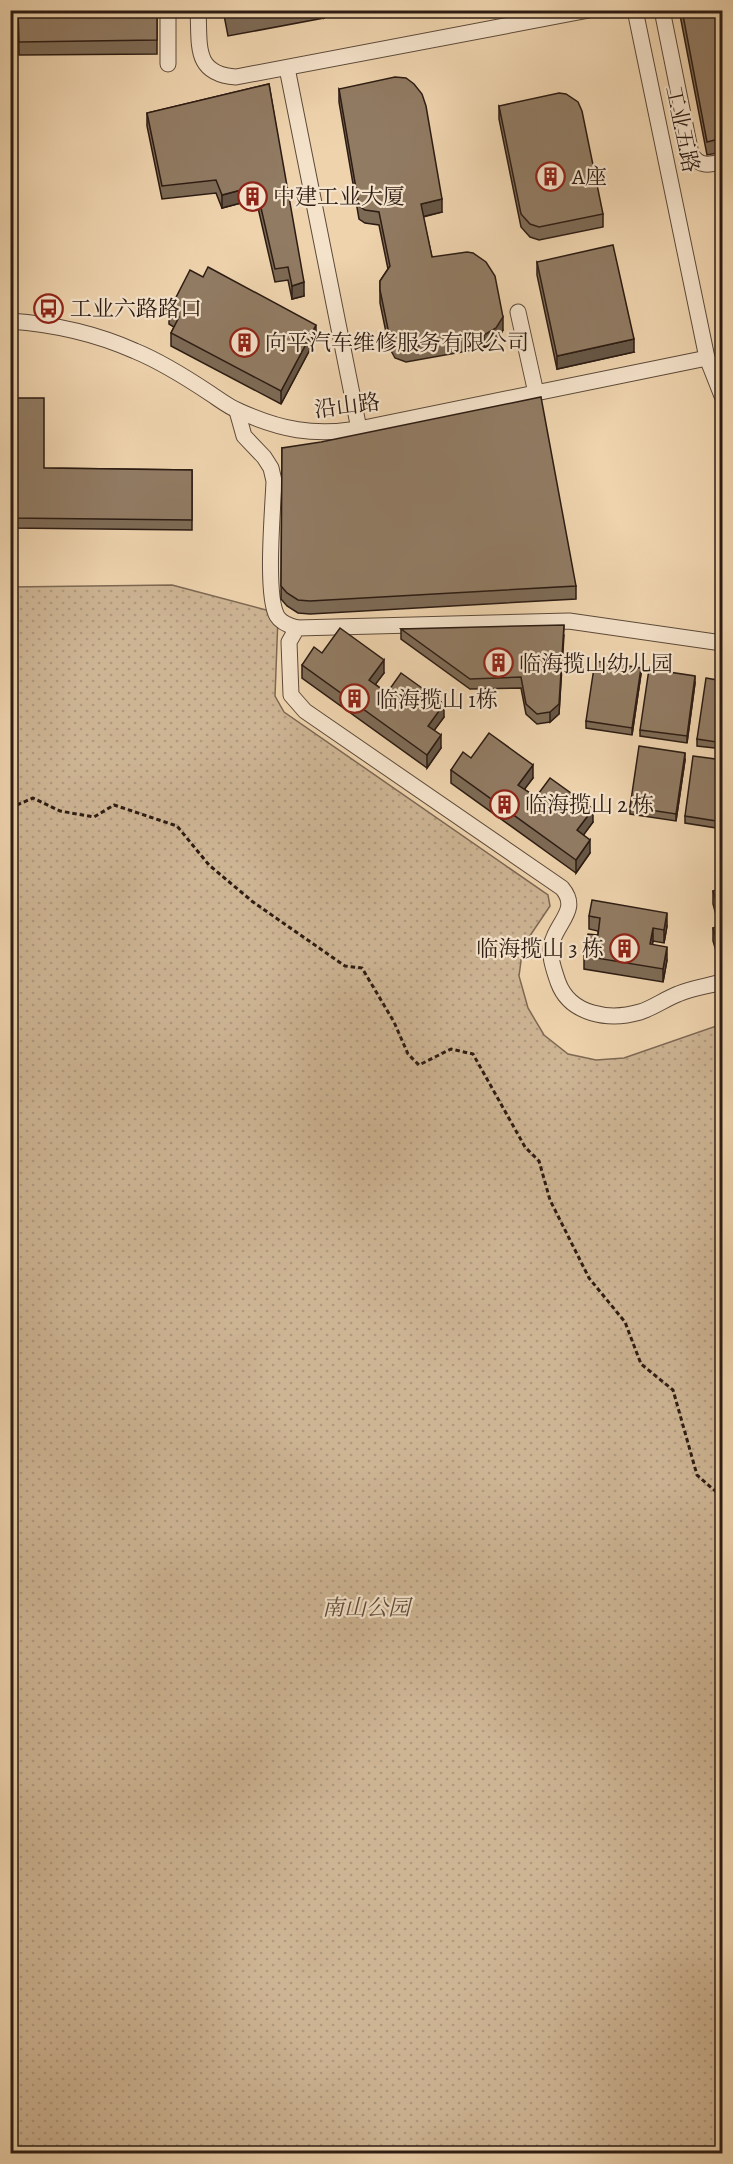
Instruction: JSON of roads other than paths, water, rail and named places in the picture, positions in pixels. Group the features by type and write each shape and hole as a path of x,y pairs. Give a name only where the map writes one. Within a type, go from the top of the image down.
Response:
{"street":[{"path":"168,10 168,64"},
{"path":"198,10 201,53 207,67 219,76 236,77 589,10"},
{"name":"工业五路","path":"635,10 707,358 723,396"},
{"path":"662,10 691,154 696,162 706,165 723,162"},
{"path":"287,68 359,429"},
{"path":"664,149 688,144"},
{"path":"519,312 536,393"},
{"name":"沿山路","path":"10,321 62,329 135,350 171,368 237,411 284,428 307,433 332,433 359,429 707,358"},
{"path":"237,411 244,436 271,468 274,481 272,598 278,617 286,625 297,628 569,621 723,643"},
{"path":"297,628 289,642 291,695 297,704 562,888 568,895 570,905 551,946 552,965 562,993 576,1006 605,1015 625,1015 642,1011 680,993 723,982"}],"place":[{"name":"A座","path":"551,176"},
{"name":"中建工业大厦","path":"252,196"},
{"name":"工业六路路口","path":"49,308"},
{"name":"向平汽车维修服务有限公司","path":"244,342"},
{"name":"临海揽山幼儿园","path":"498,663"},
{"name":"临海揽山 1栋","path":"355,699"},
{"name":"临海揽山 2 栋","path":"504,804"},
{"name":"临海揽山 3 栋","path":"625,948"}],"park label":[{"name":"南山公园","path":"366,1607"}]}
